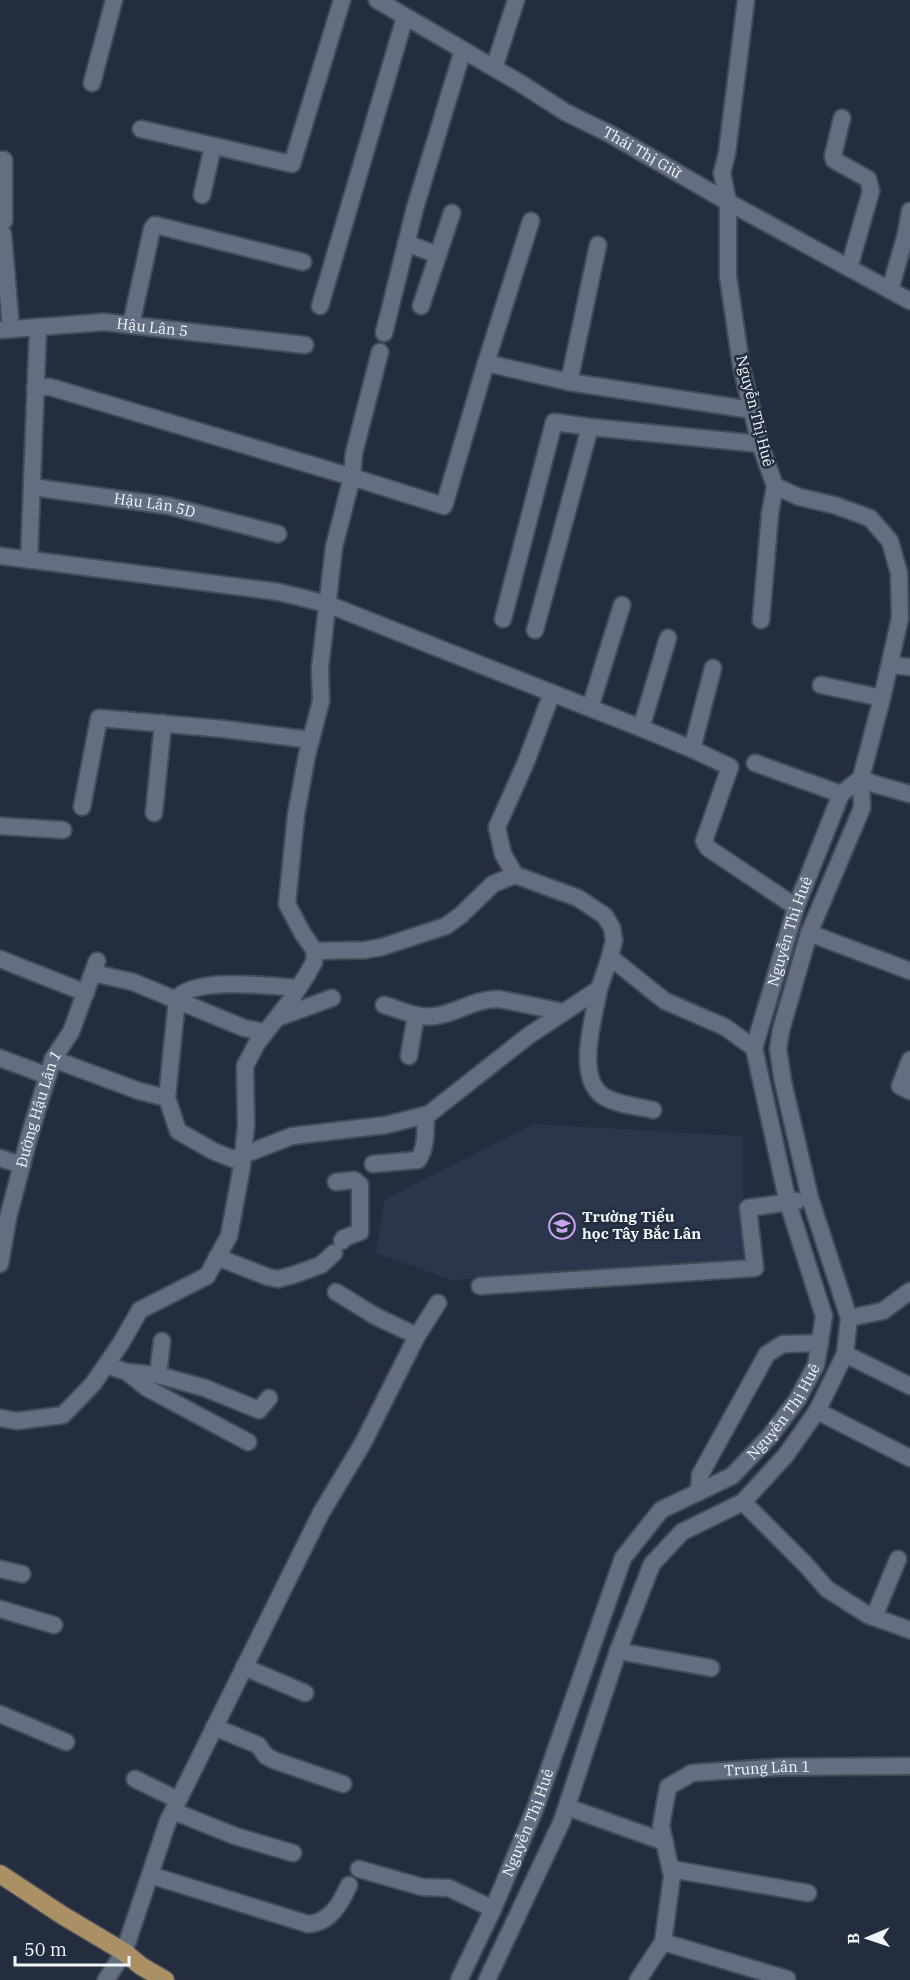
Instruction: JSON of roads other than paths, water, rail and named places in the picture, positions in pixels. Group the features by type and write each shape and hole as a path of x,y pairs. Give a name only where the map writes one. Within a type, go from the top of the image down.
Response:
{"main road":[{"path":"0,1874 165,1980"}],"street":[{"path":"92,83 114,0"},
{"path":"141,129 292,164 342,0"},
{"name":"Thái Thị Giữ","path":"377,0 402,10 565,112 610,134 728,202 910,301"},
{"path":"494,68 516,0"},
{"name":"Nguyễn Thị Huê","path":"487,1980 562,1821 618,1651 652,1564 682,1532 743,1502 786,1455 817,1411 845,1354 849,1318 810,1198 783,1083 778,1049 781,1030 809,933 862,808 861,778 900,618 899,573 890,541 870,519 834,505 799,497 776,486 760,444 741,364 729,276 728,202 722,173 727,153 746,0"},
{"path":"320,306 402,10"},
{"path":"384,333 406,243 463,50"},
{"path":"842,118 834,160 868,179 871,185 849,268"},
{"path":"202,195 213,146"},
{"path":"0,160 4,160 6,329"},
{"path":"890,290 910,211"},
{"path":"421,306 452,213"},
{"path":"35,387 50,387 444,506 531,221"},
{"path":"131,325 152,229 155,225 303,262"},
{"path":"406,243 438,255"},
{"path":"569,382 598,245"},
{"name":"Hậu Lân 5","path":"6,329 104,322 305,345"},
{"path":"29,560 38,327"},
{"path":"0,1418 16,1421 63,1415 93,1384 140,1310 207,1276 229,1236 246,1125 245,1066 264,1032 298,988 314,962 315,951 287,904 297,815 321,701 320,668 334,547 352,477 354,453 380,352"},
{"path":"486,363 569,382 752,410"},
{"path":"503,619 554,422 760,444"},
{"path":"535,630 590,427"},
{"path":"761,620 770,514 776,486"},
{"name":"Hậu Lân 5D","path":"32,487 169,506 278,534"},
{"path":"0,556 279,592 327,604 692,749 730,767 704,842 708,848 796,907"},
{"path":"590,708 622,605"},
{"path":"641,728 668,638"},
{"path":"890,664 910,667"},
{"path":"692,749 713,668"},
{"path":"821,685 882,698"},
{"path":"552,693 526,762 497,827 503,854 515,875 578,898 605,916 612,928 614,940 599,989 588,1058 588,1074 602,1095 615,1101 653,1110"},
{"path":"82,807 99,718 311,740"},
{"path":"154,813 163,723"},
{"path":"755,763 841,794"},
{"path":"861,778 910,794"},
{"name":"Nguyễn Thị Huê","path":"459,1980 493,1909 535,1809 623,1558 661,1510 732,1476 770,1436 797,1400 816,1365 824,1316 788,1203 754,1048 796,907 841,794 861,778"},
{"path":"0,826 63,830"},
{"path":"315,951 374,949 446,926 493,884 515,875"},
{"path":"809,933 910,971"},
{"path":"610,957 665,1001 725,1027 754,1048"},
{"path":"0,958 86,993"},
{"name":"Đường Hậu Lân 1","path":"0,1264 2,1235 53,1059 71,1032 95,967 177,999"},
{"path":"298,988 228,984 182,992 177,999 166,1098 178,1131 227,1158 233,1159 292,1136 386,1125 426,1115 528,1036 599,989"},
{"path":"276,1018 332,998"},
{"path":"177,999 244,1028 264,1032"},
{"path":"384,1005 416,1015 432,1017 488,999 499,999 564,1012"},
{"path":"409,1056 416,1015"},
{"path":"0,1058 48,1076"},
{"path":"53,1059 139,1091 166,1098"},
{"path":"910,1060 900,1086 910,1091"},
{"path":"373,1164 418,1160 425,1138 426,1115"},
{"path":"0,1158 22,1165"},
{"path":"217,1257 278,1279 321,1265 344,1238 360,1232 360,1185 354,1180 336,1182"},
{"path":"480,1286 755,1268 748,1208 810,1198"},
{"path":"849,1318 882,1311 910,1291"},
{"path":"336,1292 375,1316 417,1336"},
{"path":"106,1980 124,1952 175,1806 321,1513 363,1443 417,1336 438,1303"},
{"path":"158,1375 162,1341"},
{"path":"699,1492 700,1475 767,1353 783,1344 820,1343"},
{"path":"845,1354 910,1386"},
{"path":"106,1365 127,1372 158,1375 205,1388 259,1410 269,1398"},
{"path":"127,1372 147,1388 248,1442"},
{"path":"817,1411 910,1458"},
{"path":"743,1502 805,1564 827,1590 874,1617 910,1630"},
{"path":"874,1617 898,1559"},
{"path":"0,1569 22,1574"},
{"path":"0,1608 54,1625"},
{"path":"618,1651 711,1668"},
{"path":"244,1668 305,1693"},
{"path":"0,1714 66,1742"},
{"path":"214,1727 258,1745 267,1756 276,1761 343,1784"},
{"name":"Trung Lân 1","path":"663,1834 668,1787 692,1773 781,1767 910,1766"},
{"path":"135,1779 175,1806 235,1836 293,1853"},
{"path":"567,1807 663,1834 672,1876 663,1942 638,1980"},
{"path":"359,1869 422,1887 449,1888 493,1909"},
{"path":"670,1869 808,1893"},
{"path":"150,1875 308,1924 320,1922 336,1909 349,1885"},
{"path":"663,1942 787,1979"}],"place":[{"name":"Trường Tiểu học Tây Bắc Lân","path":"562,1226"}]}
